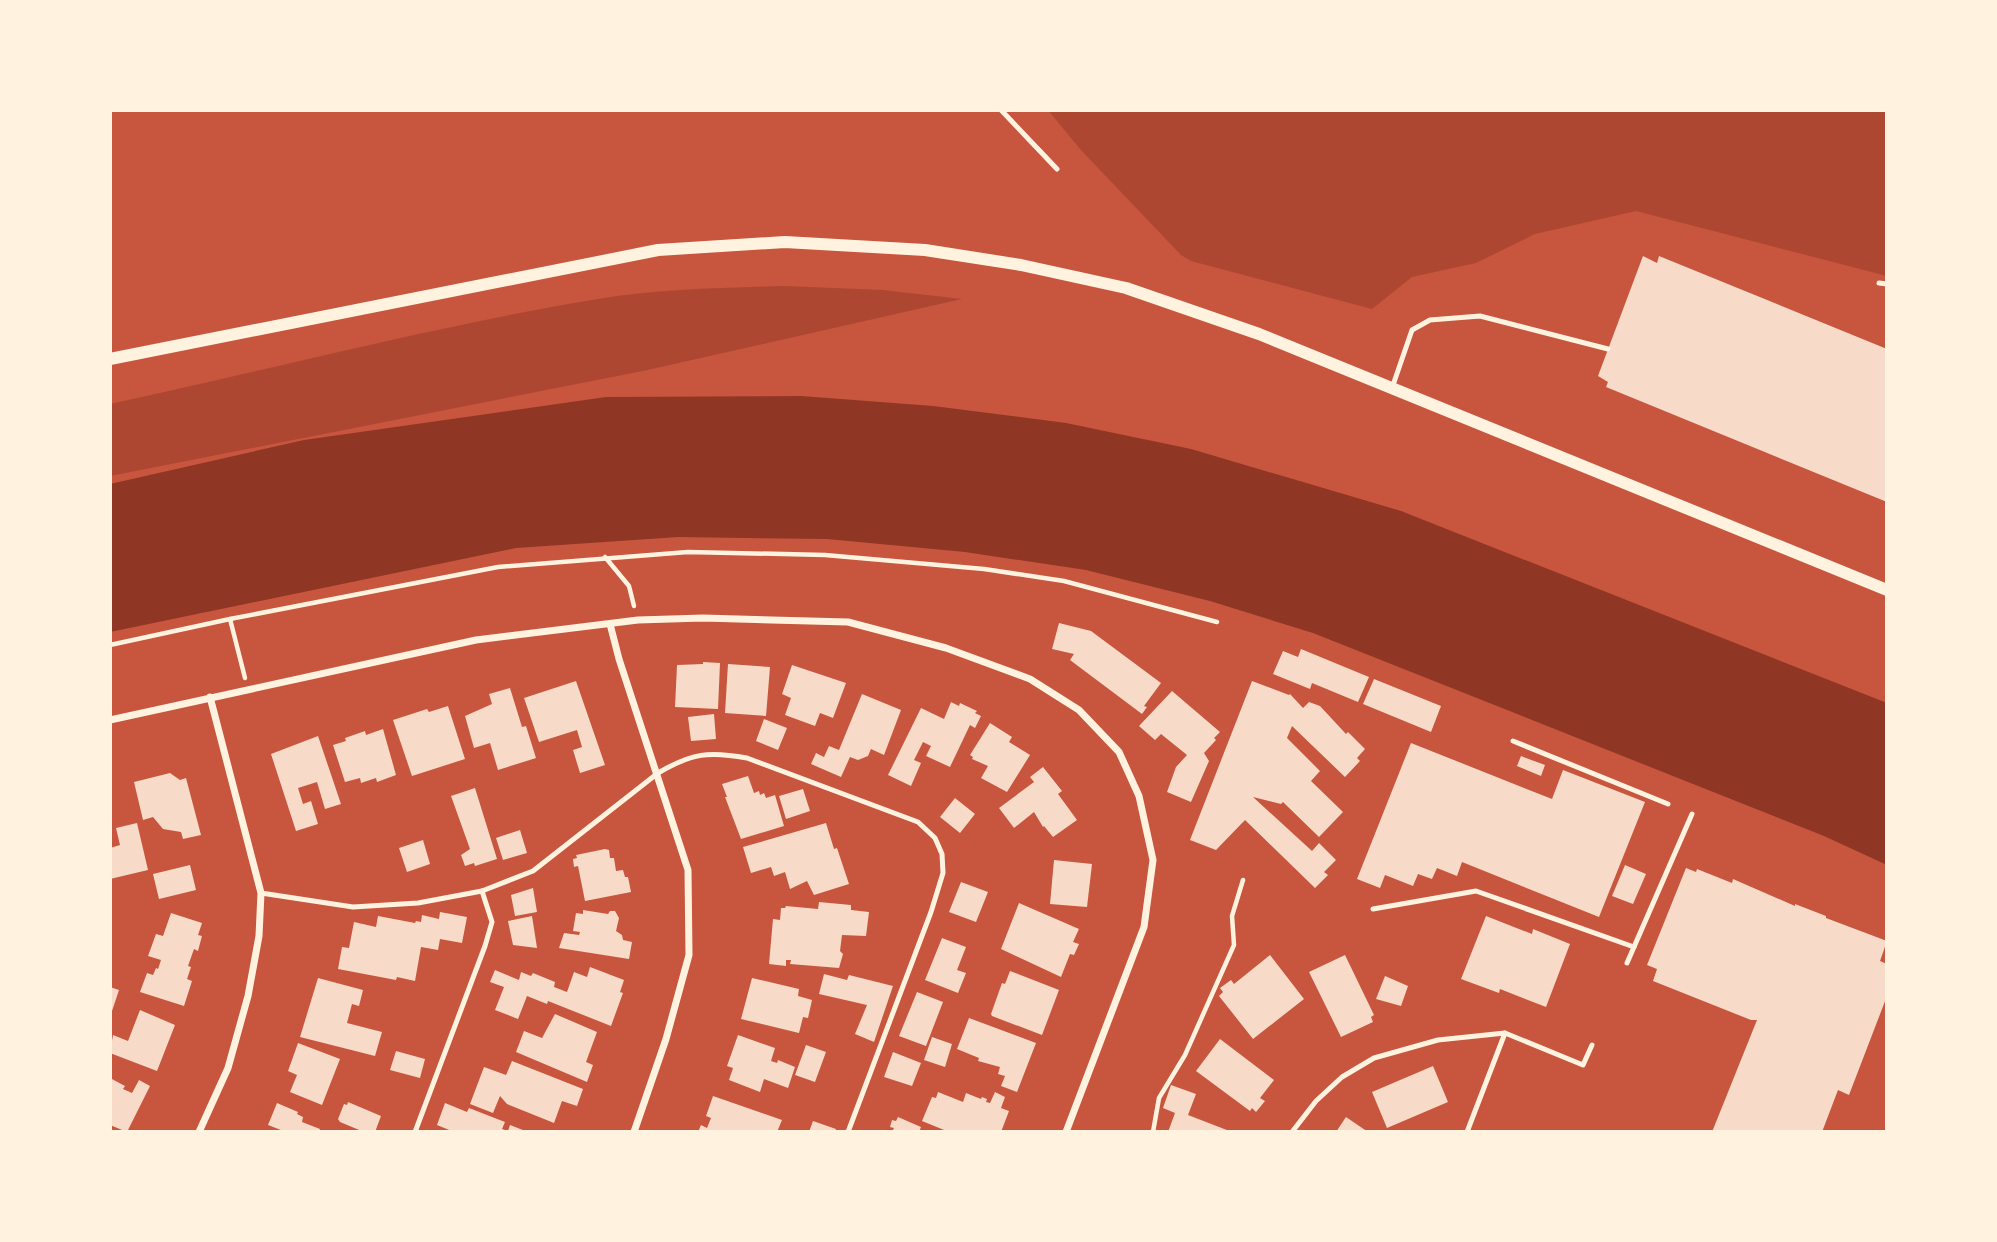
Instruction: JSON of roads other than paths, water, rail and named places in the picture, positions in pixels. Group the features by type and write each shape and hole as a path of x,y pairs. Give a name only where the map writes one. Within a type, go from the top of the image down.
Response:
{"street":[{"path":"110,359 659,250 785,242 925,250 1021,265 1126,288 1259,334 1887,590"},
{"path":"110,720 476,640 638,620 703,618 848,622 946,648 1030,679 1080,710 1119,752 1139,796 1153,860 1144,928 1066,1132"},
{"path":"610,624 688,870 689,955 666,1039 634,1132"},
{"path":"199,1132 228,1068 248,996 259,936 261,893 210,697"}],"lane":[{"path":"1001,110 1057,169"},
{"path":"1879,283 1887,285"},
{"path":"1392,388 1412,330 1430,320 1480,316 1608,349"},
{"path":"1513,741 1668,804"},
{"path":"261,893 353,907 418,903 482,891 533,871 658,773 695,755 719,752 747,758 918,822 935,838 943,854 943,873 931,912 848,1132"},
{"path":"1627,963 1692,814"},
{"path":"415,1132 492,922 482,891"},
{"path":"1373,909 1476,891 1634,947"},
{"path":"1467,1132 1505,1033"},
{"path":"1292,1132 1316,1101 1342,1077 1374,1058 1438,1040 1505,1033 1583,1065 1592,1045"}]}
